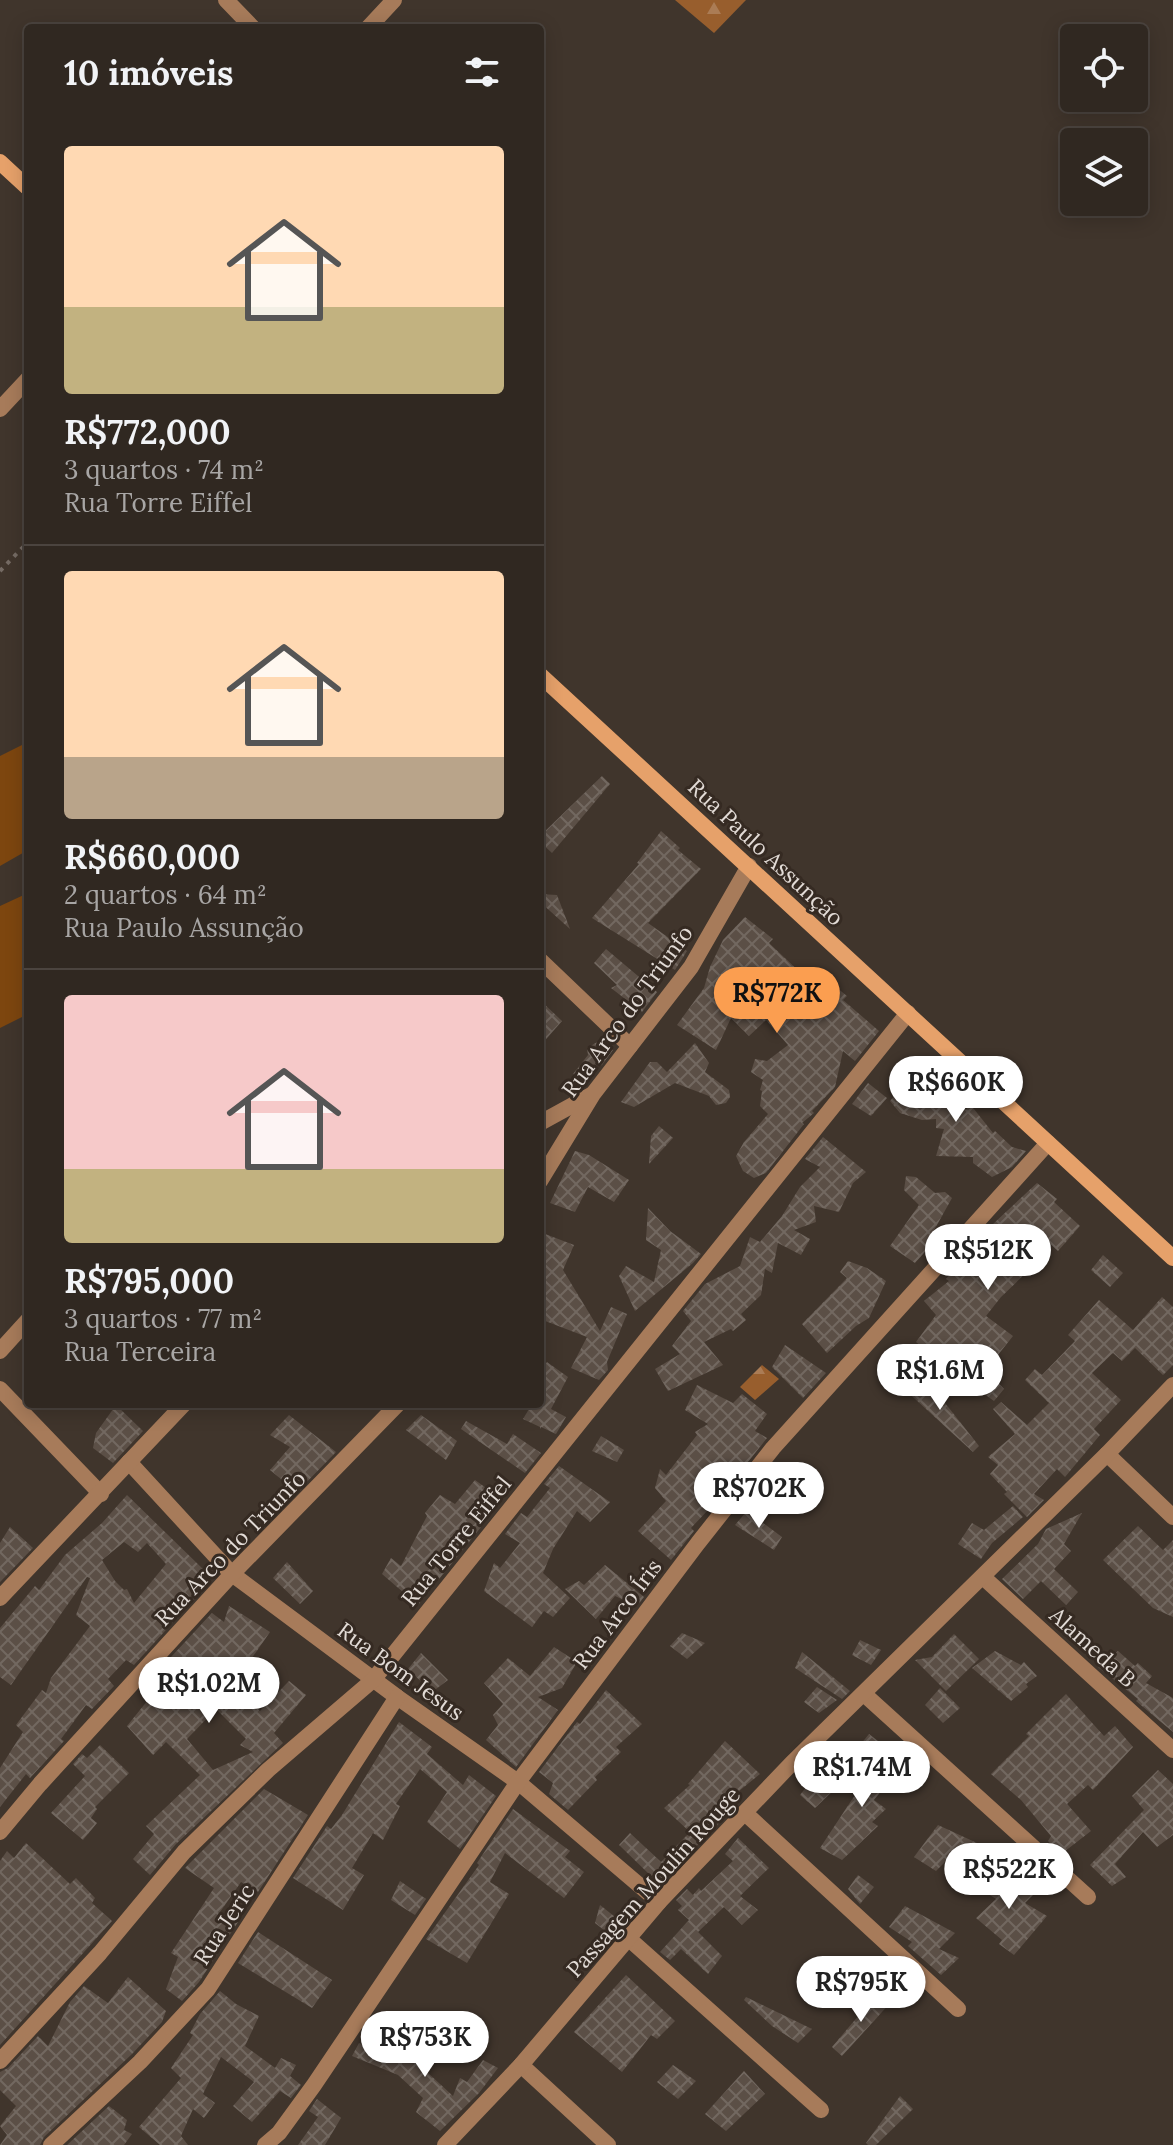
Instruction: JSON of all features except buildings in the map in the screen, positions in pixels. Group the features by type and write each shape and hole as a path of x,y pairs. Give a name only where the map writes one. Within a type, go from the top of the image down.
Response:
{"street":[{"path":"226,0 249,24"},
{"path":"372,24 394,0"},
{"path":"0,162 24,184"},
{"path":"0,409 24,383"},
{"name":"Rua Paulo Assunção","path":"544,679 1173,1258"},
{"name":"Rua Arco do Triunfo","path":"544,1174 593,1094 691,967 749,866"},
{"path":"544,964 630,1046"},
{"name":"Rua Torre Eiffel","path":"0,2061 100,1953 184,1852 268,1770 373,1680 908,1013"},
{"path":"544,1121 593,1094"},
{"name":"Rua Arco Íris","path":"265,2145 279,2133 314,2085 518,1782 773,1448 1048,1143"},
{"path":"0,1351 24,1324"},
{"name":"Passagem Moulin Rouge","path":"445,2145 521,2065 659,1902 1173,1385"},
{"path":"0,1389 101,1494"},
{"path":"0,1598 180,1408"},
{"name":"Rua Arco do Triunfo","path":"0,1832 232,1574 394,1408"},
{"path":"1107,1454 1173,1517"},
{"name":"Rua Bom Jesus","path":"129,1462 232,1574 373,1680 518,1782 659,1902"},
{"name":"Alameda B","path":"983,1577 1173,1750"},
{"path":"864,1694 1088,1897"},
{"name":"Rua Jeric","path":"51,2145 140,2062 208,1989 397,1697"},
{"path":"745,1813 958,2009"},
{"path":"628,1938 821,2110"},
{"path":"521,2065 608,2145"}],"path":[{"path":"0,571 24,546"}],"green space":[{"path":"675,0 746,0 714,33"},
{"path":"762,1365 779,1379 755,1400 740,1387"}],"shaded area":[{"path":"24,744 24,852 0,866 0,756"},
{"path":"24,895 24,1016 0,1028 0,906"}]}
